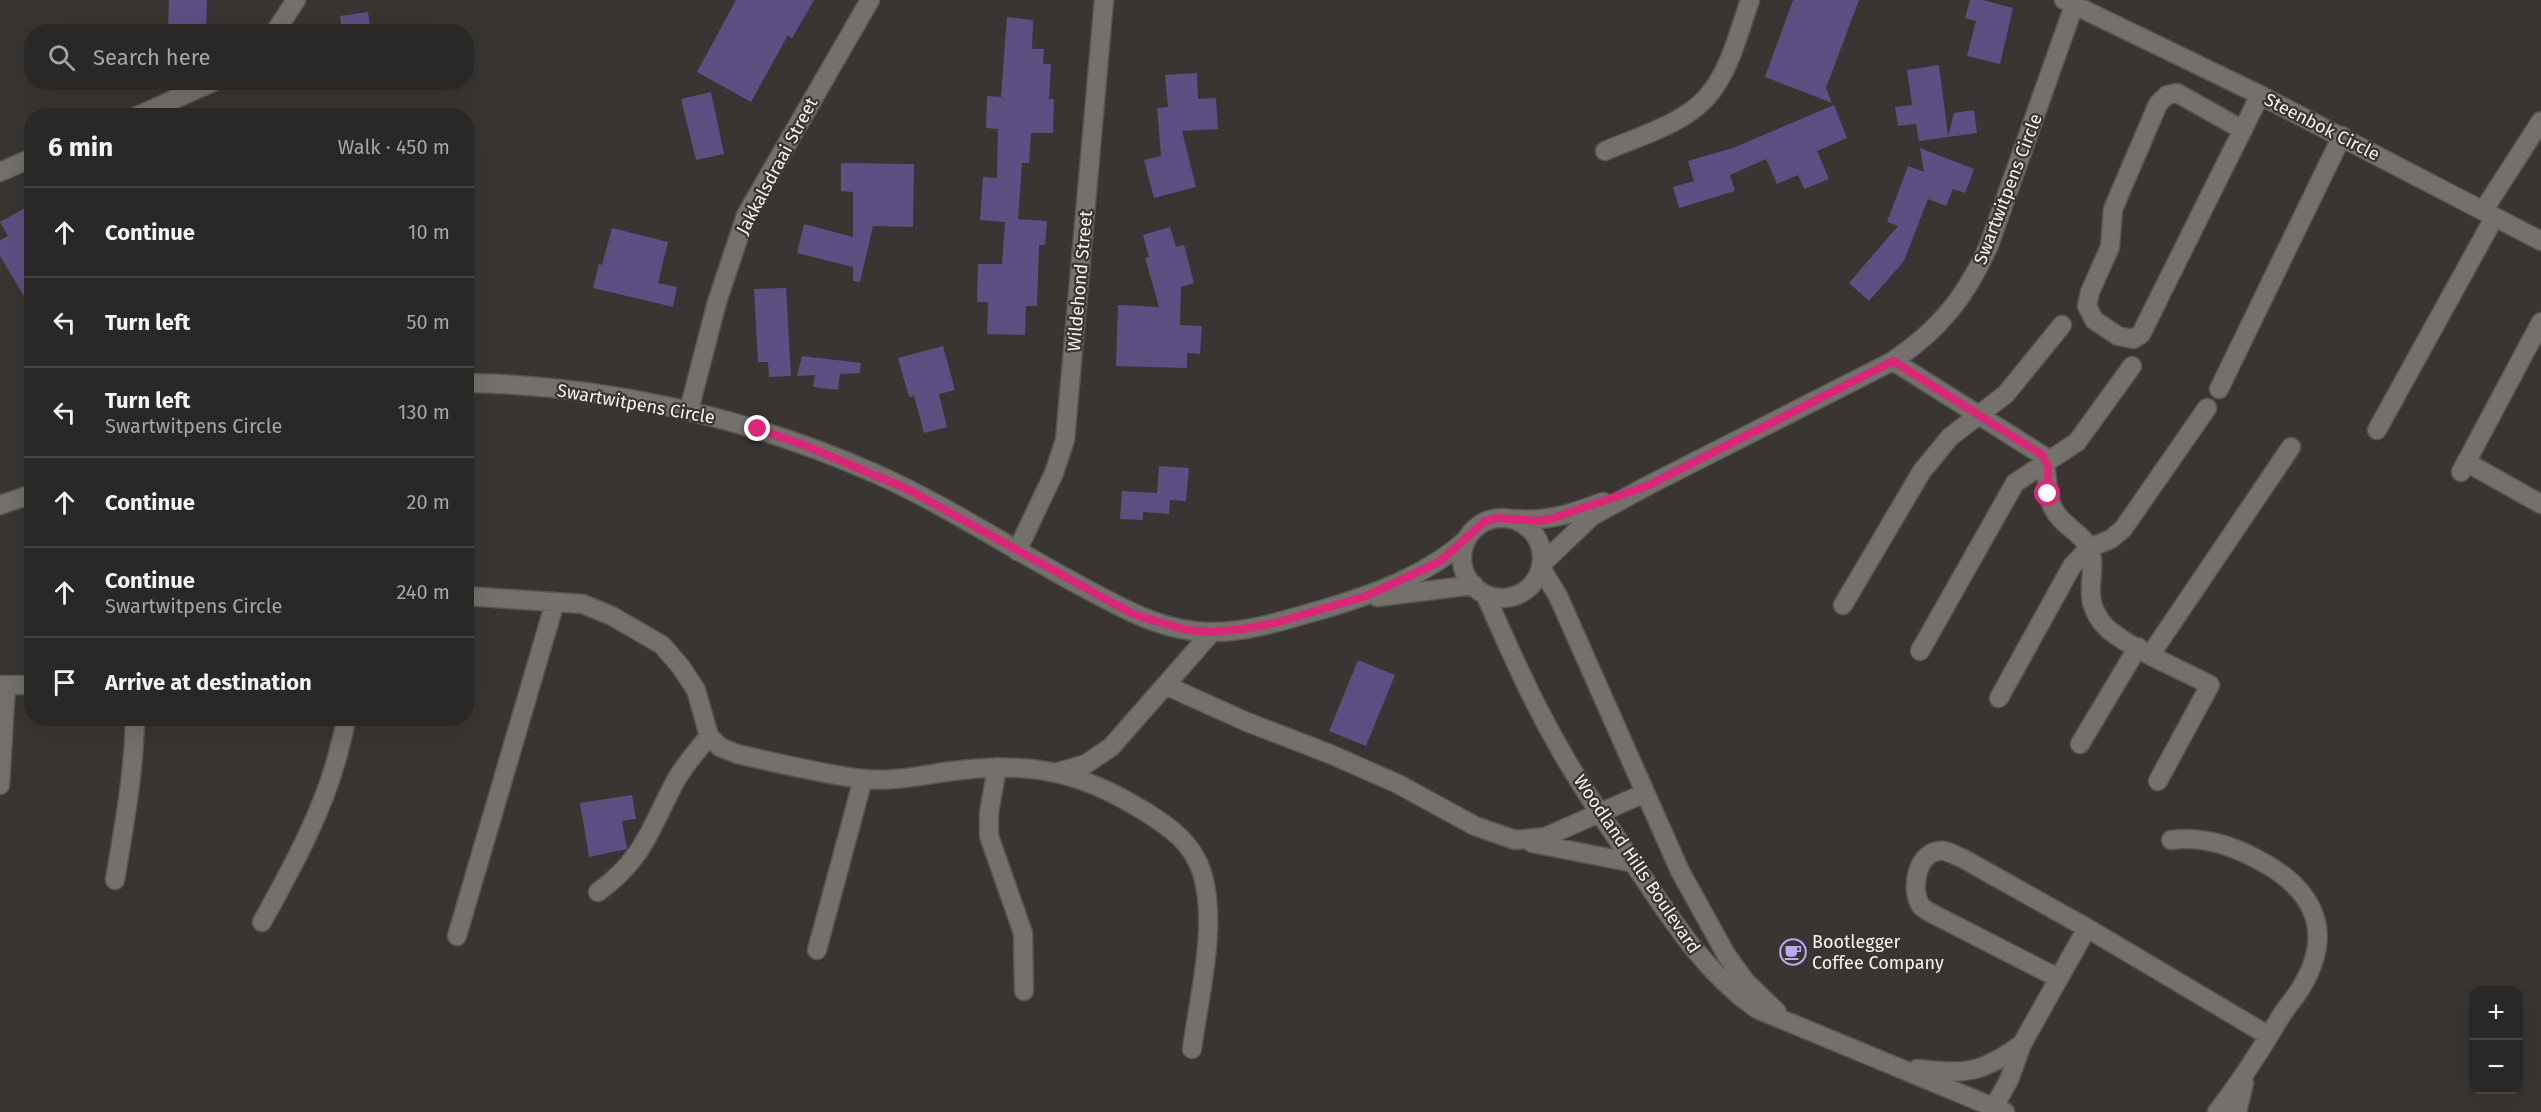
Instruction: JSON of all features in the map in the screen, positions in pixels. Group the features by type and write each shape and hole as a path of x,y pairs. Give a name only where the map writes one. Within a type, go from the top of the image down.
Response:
{"street":[{"path":"280,24 296,0"},
{"name":"Jakkalsdraai Street","path":"689,410 720,293 746,215 870,0"},
{"name":"Wildehond Street","path":"1017,551 1054,473 1065,440 1104,0"},
{"path":"1605,151 1688,113 1707,96 1725,69 1750,0"},
{"name":"Swartwitpens Circle","path":"1541,566 1592,516 1893,361 1919,343 1942,321 1960,300 1974,277 2004,206 2071,1"},
{"name":"Steenbok Circle","path":"2071,1 2176,56 2342,136 2541,241"},
{"path":"154,108 195,90"},
{"path":"2242,130 2177,93 2167,95 2158,104 2113,209 2110,248 2088,299 2087,306 2094,320 2118,336 2133,339 2141,334 2260,95"},
{"path":"2377,430 2488,214 2541,121"},
{"path":"2219,389 2342,136"},
{"path":"0,172 24,162"},
{"path":"1843,605 1922,471 1950,437 1981,416 2006,394 2062,325"},
{"path":"2539,332 2463,467 2541,504"},
{"path":"1893,361 2042,455 2052,507 2060,521 2085,541 2089,548 2091,554 2089,590 2100,620 2110,630 2210,685 2158,781"},
{"path":"1920,651 2015,483 2078,442 2132,366"},
{"name":"Swartwitpens Circle","path":"474,384 586,393 689,410 801,444 873,473 946,509 1017,551 1135,615 1163,625 1212,632 1275,623 1366,596 1424,571 1450,554 1467,538"},
{"path":"1998,698 2072,566 2089,548 2111,539 2123,529 2207,408"},
{"path":"2080,744 2144,650 2291,447"},
{"name":"Swartwitpens Circle","path":"1510,518 1538,521 1561,516 1647,486"},
{"path":"0,505 24,497"},
{"path":"1497,518 1510,518 1531,530 1538,540 1541,566 1531,586 1514,596 1504,598 1479,590 1466,575 1462,563 1467,538 1485,521 1497,518"},
{"name":"Woodland Hills Boulevard","path":"1541,566 1558,596 1680,871 1727,956 1745,981 1785,1020"},
{"name":"Swartwitpens Circle","path":"1366,596 1380,597 1427,589 1479,590"},
{"name":"Woodland Hills Boulevard","path":"1479,590 1560,750 1675,926 1709,968 1757,1009 2000,1110"},
{"path":"474,597 583,604 612,616 662,645 681,667 696,690 709,736 720,747 737,754 863,779 896,778 997,767 1028,767 1058,772 1097,786 1138,807 1171,828 1191,849 1202,873 1207,939 1192,1049"},
{"path":"458,936 555,602"},
{"path":"1058,772 1086,764 1111,747 1167,686 1212,632"},
{"path":"0,785 3,685 24,685"},
{"path":"1167,686 1247,722 1330,754 1398,784 1475,826 1515,840 1610,856 1634,863"},
{"path":"115,880 127,809 135,726"},
{"path":"262,922 282,886 317,811 334,770 343,726"},
{"path":"598,892 614,881 637,856 677,777 709,736"},
{"path":"997,767 989,813 990,836 1023,933 1024,992"},
{"path":"817,950 863,779"},
{"path":"1515,840 1545,837 1645,793"},
{"path":"2171,840 2204,839 2250,854 2294,882 2315,915 2318,933 2311,967 2302,987 2246,1075 2217,1112"},
{"path":"2058,978 1922,907 1914,884 1923,861 1931,852 1944,851 1954,854 2087,928 2269,1036"},
{"path":"2000,1110 2022,1044 2087,928"},
{"path":"1895,1067 1970,1072 1998,1060 2022,1044"},
{"path":"2237,1112 2246,1075"}],"building":[{"path":"169,0 207,0 206,24 168,24"},
{"path":"736,0 814,0 792,38 788,35 751,102 697,72"},
{"path":"1793,0 1859,0 1826,88 1832,103 1765,77"},
{"path":"1970,0 1983,0 2013,8 2000,64 1967,56 1976,21 1965,18"},
{"path":"368,12 370,24 341,24 340,16"},
{"path":"1007,17 1033,20 1032,49 1044,49 1043,64 1051,64 1049,99 1054,99 1053,133 1031,133 1029,163 1022,163 1018,219 1047,221 1045,245 1039,245 1037,306 1026,306 1025,335 987,334 988,302 977,302 978,264 1002,264 1005,222 980,220 983,177 997,178 998,129 986,128 987,96 1001,97"},
{"path":"1939,65 1948,136 1954,113 1974,110 1977,133 1919,141 1916,124 1898,126 1895,107 1912,105 1907,70"},
{"path":"1197,73 1198,99 1216,98 1218,129 1182,131 1196,187 1154,198 1144,160 1161,156 1157,108 1168,107 1165,75"},
{"path":"711,92 724,154 696,160 681,99"},
{"path":"1834,105 1847,138 1817,151 1829,179 1804,189 1798,175 1777,184 1766,159 1730,175 1735,191 1679,208 1673,187 1694,181 1688,161 1733,148"},
{"path":"1920,148 1974,169 1965,193 1953,189 1946,206 1928,199 1904,261 1869,301 1849,283 1898,226 1887,222 1908,166 1924,172"},
{"path":"841,163 914,164 913,227 873,226 860,282 853,281 853,267 797,253 804,224 853,237 853,192 841,191"},
{"path":"24,208 24,296 0,256 0,240 8,236 0,222"},
{"path":"1170,227 1176,247 1184,245 1194,283 1181,287 1180,325 1202,326 1200,354 1187,353 1187,368 1116,366 1118,305 1159,307 1145,258 1149,257 1143,235"},
{"path":"612,228 668,242 658,283 677,287 673,307 593,288"},
{"path":"786,288 791,376 769,377 768,362 758,362 754,289"},
{"path":"943,346 955,390 939,394 947,427 924,433 914,396 909,397 898,358"},
{"path":"802,356 861,363 860,373 840,374 838,390 813,387 815,375 797,376"},
{"path":"1159,466 1189,468 1186,501 1170,500 1169,514 1143,512 1143,520 1120,519 1122,491 1157,493"},
{"path":"1358,660 1395,675 1366,746 1329,731"},
{"path":"632,795 636,819 622,821 627,849 589,857 580,803"}],"place":[{"name":"Bootlegger Coffee Company","path":"1793,952"}],"route":[{"path":"758,429 801,444 907,489 1135,615 1163,625 1212,632 1275,623 1366,596 1424,571 1439,562 1485,521 1497,518 1538,521 1550,519 1647,486 1893,361 2042,455 2048,467 2048,494"}]}
